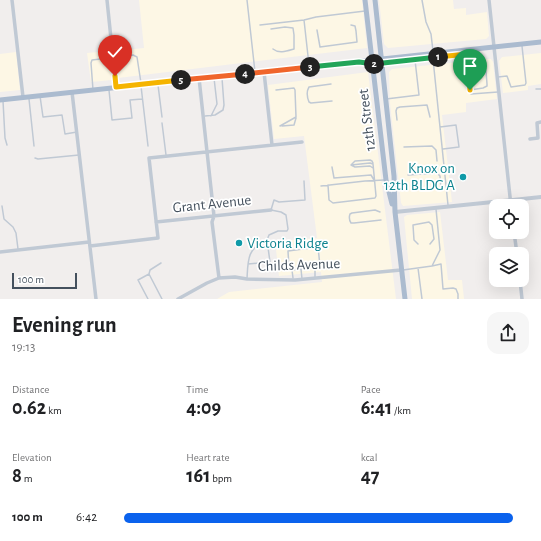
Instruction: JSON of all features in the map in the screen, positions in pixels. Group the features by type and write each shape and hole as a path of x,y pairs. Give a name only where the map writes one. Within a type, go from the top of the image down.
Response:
{"main road":[{"name":"12th Street","path":"365,0 386,180 395,212"},
{"name":"12th Street","path":"375,0 394,176 395,212 405,299"},
{"path":"381,61 415,60 494,47 541,42"},
{"path":"1,100 310,67 467,54 494,47"}],"street":[{"path":"12,0 26,97"},
{"path":"107,0 116,87"},
{"path":"489,0 510,199"},
{"path":"264,72 272,145"},
{"path":"199,78 214,216 212,222 218,278"},
{"path":"72,92 96,299"},
{"path":"530,139 538,138 536,123 541,122"},
{"path":"0,252 158,238 149,158 302,142"},
{"path":"520,199 541,197"},
{"path":"395,212 489,202"},
{"name":"Grant Avenue","path":"156,222 270,210"},
{"name":"Childs Avenue","path":"178,299 218,278 235,277 247,279 302,280 401,270"},
{"path":"521,287 522,299"}],"lane":[{"path":"247,0 255,73"},
{"path":"422,0 426,22 431,34 449,207"},
{"path":"260,25 366,11"},
{"path":"304,20 310,67"},
{"path":"317,30 320,47 350,44 357,42 355,26 351,25"},
{"path":"271,29 293,28 294,48 281,52 274,49"},
{"path":"498,77 507,76 511,87 525,85 522,44"},
{"path":"467,54 471,94 499,92"},
{"path":"93,90 92,60 133,55 137,57 148,146"},
{"path":"385,99 419,95 415,60"},
{"path":"468,69 484,68 487,78 486,88 470,90"},
{"path":"203,116 215,115 223,110 224,105 221,76"},
{"path":"211,116 217,104 214,77"},
{"path":"158,83 162,118"},
{"path":"331,84 313,85 307,90 307,95 311,104 332,101"},
{"path":"108,88 112,120 132,118 130,100 142,99"},
{"path":"276,90 294,88 296,118 294,125 280,126 296,118"},
{"path":"536,90 541,89"},
{"path":"40,95 43,117 62,115 65,134 77,132"},
{"path":"26,97 34,146"},
{"path":"1,100 7,145"},
{"path":"397,120 396,111 397,108 400,107 428,105 430,117"},
{"path":"162,123 166,156"},
{"path":"440,127 456,125 459,147 442,149"},
{"path":"404,148 432,146 436,150 437,161"},
{"path":"35,158 38,159 79,155"},
{"path":"328,185 329,200 336,203 375,198 373,164 351,165 355,167 370,166 373,168"},
{"path":"332,167 334,178 370,175 375,181"},
{"path":"408,175 437,173 440,176 441,188"},
{"path":"321,186 386,180"},
{"path":"247,279 249,257 252,249 267,240 269,235 278,231 287,231 288,229 286,215 281,212 270,210 274,200 279,202 305,200 304,181"},
{"path":"2,206 4,218 13,227 16,233 18,250"},
{"path":"432,266 440,250 436,208"},
{"path":"380,212 375,210 352,213 350,214 350,221 351,223 354,223 381,220"},
{"path":"418,244 414,240 413,225 429,222 432,225 434,239 430,244"},
{"path":"248,264 270,262 267,240"},
{"path":"292,270 320,266 318,247 288,251 289,268 292,270 293,280"},
{"path":"148,299 138,280 149,274 150,270 161,263"},
{"path":"401,270 441,264 443,289 456,289 458,299"},
{"path":"315,267 315,278"},
{"path":"418,268 422,299"},
{"path":"301,269 302,280"},
{"path":"149,274 162,299"}],"shaded area":[{"path":"139,0 362,0 367,48 118,78 115,51 144,48"},
{"path":"379,0 453,0 454,9 466,8 466,15 487,12 489,36 486,39 388,48 384,44"},
{"path":"109,51 112,80 91,82 87,53"},
{"path":"16,52 20,90 0,92 0,54"},
{"path":"541,53 541,84 528,86 528,90 503,93 499,61 502,57"},
{"path":"491,59 493,62 497,99 466,103 466,112 442,115 452,202 403,206 401,203 390,103 389,72 392,69"},
{"path":"368,72 396,299 217,299 229,292 322,282 321,272 279,276 275,241 317,238 304,136 274,139 268,85"},
{"path":"440,212 448,280 462,280 464,299 412,299 404,217 407,215"}],"place":[{"name":"Knox on 12th BLDG A","path":"463,177"},
{"name":"Victoria Ridge","path":"239,243"}],"route":[{"path":"115,76 116,87 359,62 372,64 467,54 470,90"}]}
